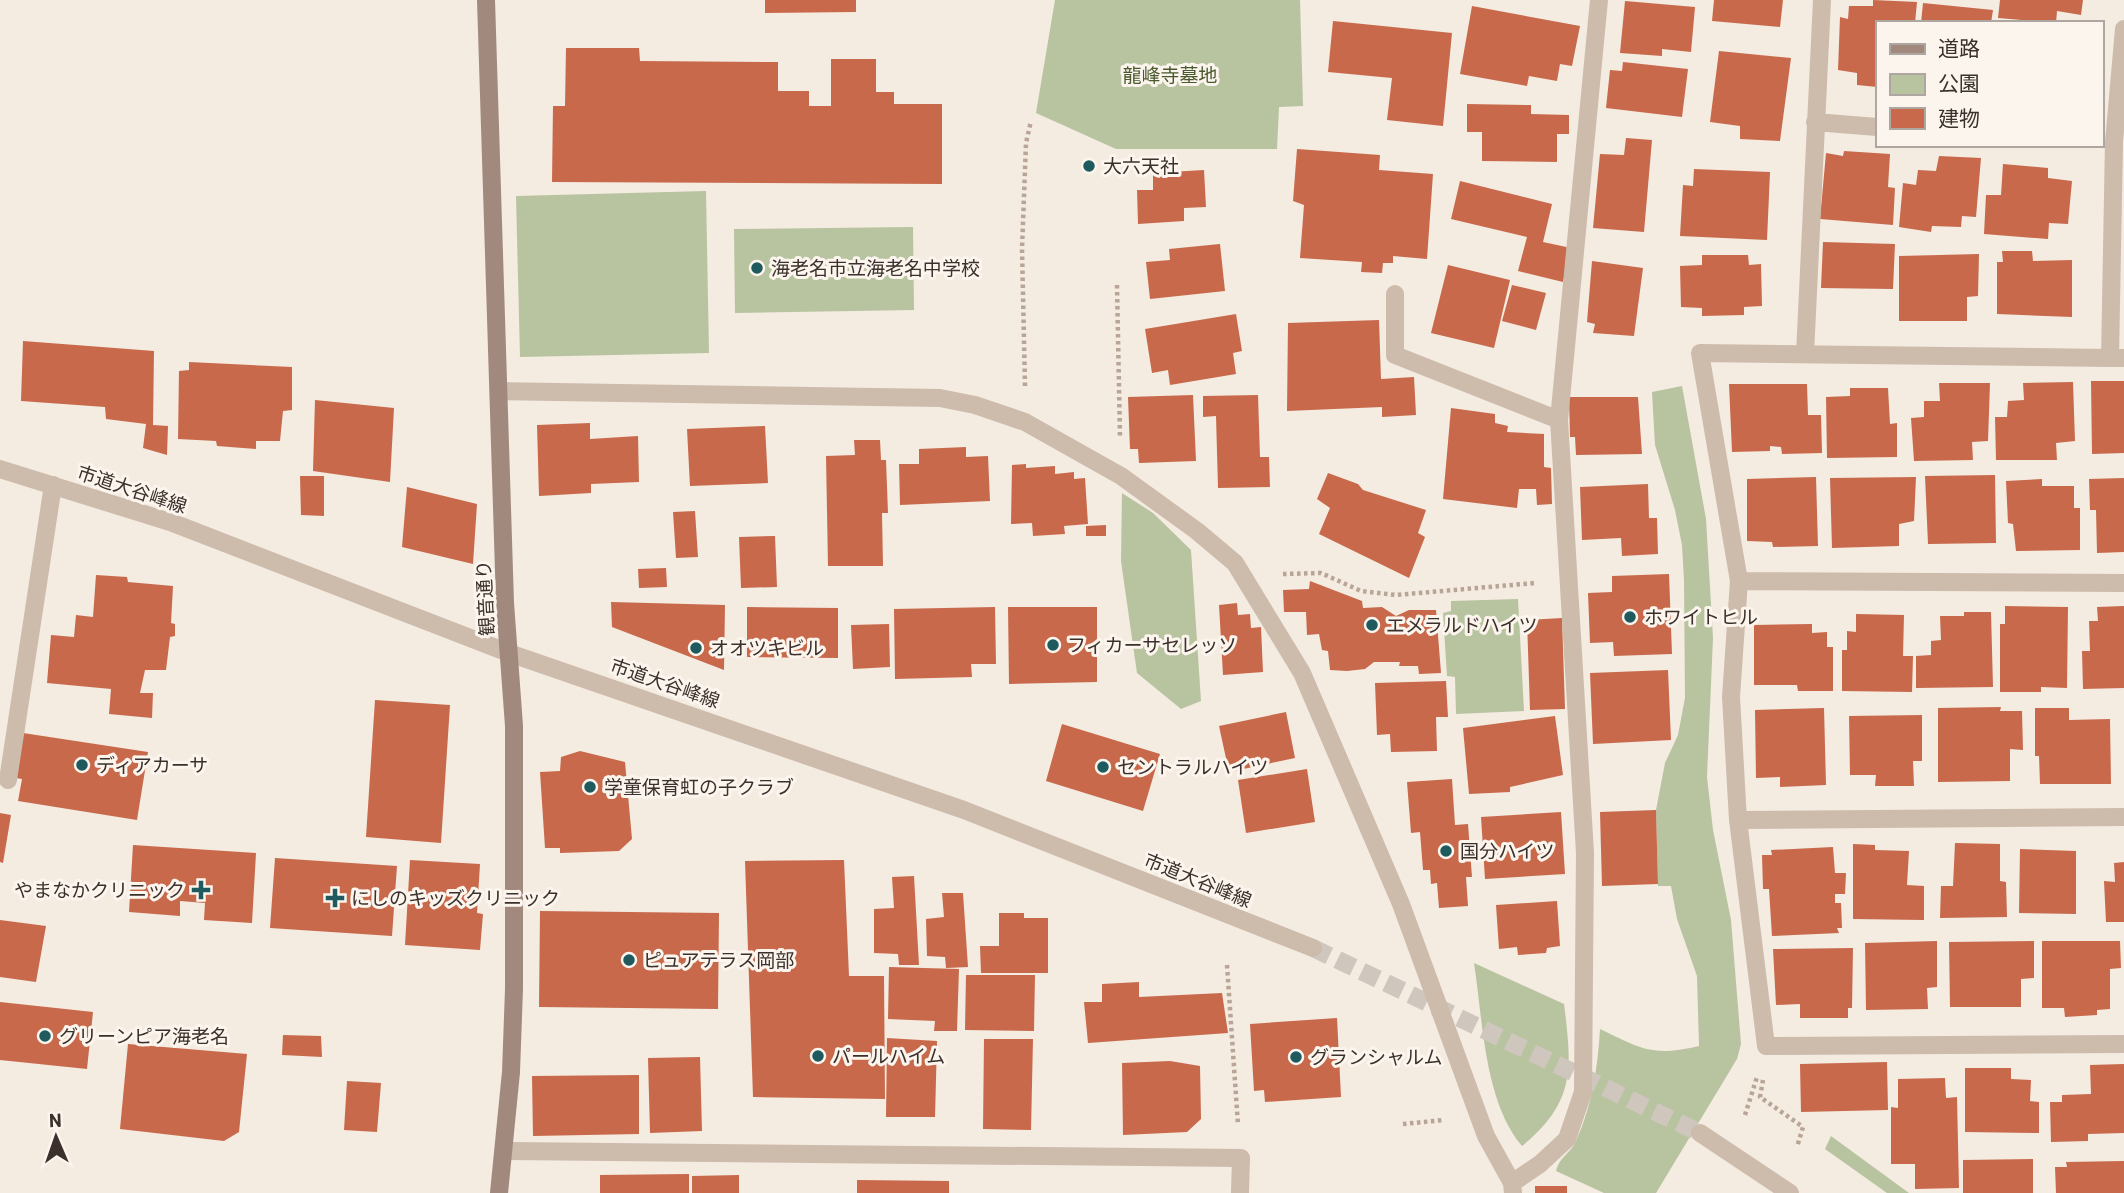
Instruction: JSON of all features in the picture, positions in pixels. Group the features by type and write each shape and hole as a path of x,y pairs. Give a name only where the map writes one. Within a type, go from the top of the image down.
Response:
{"main road":[{"name":"観音通り","path":"486,0 505,603 514,726 514,989 505,1151 499,1193"}],"street":[{"path":"499,391 940,398 975,405 1025,422 1121,476 1198,531 1235,563 1302,673 1401,904 1486,1136 1512,1188 1567,1139 1583,1092 1584,853 1559,420 1599,0"},
{"path":"1805,354 1822,0"},
{"path":"2124,29 2108,142 2117,358 1700,353 1739,581 1731,697 1738,820 1766,1046 2124,1044"},
{"path":"1815,122 1876,127"},
{"path":"1395,294 1395,355 1559,420"},
{"name":"市道大谷峰線","path":"0,468 173,523 509,653 964,810 1313,948"},
{"path":"8,780 53,485"},
{"path":"1739,581 2124,583"},
{"path":"1738,820 2124,817"},
{"path":"1700,1133 1790,1193"},
{"path":"505,1151 1241,1158 1240,1193"}],"path":[{"path":"1025,422 1022,249 1026,142 1031,121"},
{"path":"1117,285 1121,476"},
{"path":"1244,579 1321,573 1361,591 1396,595 1521,584"},
{"path":"1227,965 1241,1158"},
{"path":"1766,1046 1766,1065 1760,1097 1803,1127 1797,1147"},
{"path":"1745,1115 1755,1082"}],"green space":[{"name":"龍峰寺墓地","path":"1055,0 1300,0 1303,106 1279,107 1277,149 1116,149 1036,113"},
{"path":"706,191 709,353 520,357 516,196"},
{"path":"913,227 914,310 735,313 734,229"},
{"path":"1682,386 1706,519 1713,638 1707,777 1713,830 1731,920 1741,1044 1737,1059 1656,1193 1604,1193 1556,1171 1582,1128 1596,1071 1600,1029 1637,1046 1658,1051 1699,1046 1697,976 1677,919 1671,886 1658,886 1656,810 1665,763 1678,735 1685,698 1684,580 1682,545 1675,510 1655,445 1652,392"},
{"path":"1122,493 1153,513 1191,550 1201,701 1181,709 1137,673 1121,561"},
{"path":"1518,599 1524,711 1456,714 1455,677 1447,676 1443,613 1451,611 1451,601"},
{"path":"1474,963 1564,1004 1568,1047 1566,1083 1552,1114 1540,1130 1522,1146 1509,1128 1492,1084"},
{"path":"1831,1136 1909,1193 1887,1193 1825,1149"}],"building":[{"path":"765,0 856,0 856,12 765,13"},
{"path":"1714,0 1783,0 1780,27 1712,21"},
{"path":"1873,0 1917,2 1915,21 1876,21 1876,87 1857,85 1857,73 1838,70 1840,17 1848,19 1849,6 1873,6"},
{"path":"2000,0 2083,0 2081,15 2057,11 2056,21 1998,18"},
{"path":"1625,1 1695,7 1691,52 1662,49 1662,56 1620,53"},
{"path":"1923,3 1993,10 1991,21 1921,21"},
{"path":"1472,6 1580,26 1572,66 1560,64 1557,81 1529,76 1527,86 1460,74"},
{"path":"1333,21 1452,33 1443,126 1387,120 1392,78 1328,72"},
{"path":"566,48 639,48 640,61 778,62 778,91 809,91 809,106 831,106 831,59 876,59 876,92 894,92 894,104 942,104 942,184 552,182 553,106 565,106"},
{"path":"1719,51 1791,58 1780,141 1740,139 1740,126 1710,122"},
{"path":"1623,62 1688,69 1682,117 1606,108 1610,70 1622,71"},
{"path":"1467,104 1531,105 1531,114 1569,115 1569,134 1557,134 1557,162 1482,161 1482,132 1467,132"},
{"path":"1626,138 1652,140 1644,232 1593,228 1600,154 1624,155"},
{"path":"1297,149 1380,155 1379,170 1433,174 1427,259 1393,256 1393,263 1383,263 1382,273 1361,272 1362,262 1300,258 1304,205 1293,201"},
{"path":"1844,151 1890,154 1888,187 1895,188 1893,225 1820,219 1826,153 1843,156"},
{"path":"1939,156 1981,158 1976,217 1962,216 1961,227 1932,226 1931,232 1899,227 1903,183 1916,185 1918,170 1936,171"},
{"path":"2003,164 2048,168 2048,178 2072,181 2068,224 2049,223 2048,239 1984,234 1986,195 2001,195"},
{"path":"1694,169 1770,172 1767,240 1680,236 1683,185 1693,186"},
{"path":"1204,170 1206,207 1184,208 1184,221 1138,224 1137,190 1153,190 1153,173"},
{"path":"1460,181 1552,204 1543,242 1571,248 1563,282 1518,271 1527,237 1451,219"},
{"path":"1823,242 1895,244 1893,289 1821,288"},
{"path":"1220,244 1225,291 1150,299 1146,262 1170,260 1169,249"},
{"path":"2002,251 2032,251 2033,261 2072,260 2072,317 1997,314 1997,262 2003,262"},
{"path":"1979,254 1978,296 1967,297 1967,321 1899,321 1899,256"},
{"path":"1702,255 1748,255 1749,265 1761,264 1762,306 1744,307 1744,315 1702,316 1702,308 1681,307 1680,266 1702,265"},
{"path":"1592,261 1643,268 1634,336 1593,333 1595,324 1587,322"},
{"path":"1448,265 1510,280 1494,348 1431,333"},
{"path":"1512,285 1546,293 1536,330 1502,321"},
{"path":"1236,314 1242,351 1233,353 1236,374 1170,385 1168,370 1152,373 1145,329"},
{"path":"1379,320 1381,379 1414,377 1416,415 1382,417 1382,407 1287,411 1288,323"},
{"path":"23,341 154,351 153,425 168,426 167,455 143,448 146,424 106,419 105,407 21,401"},
{"path":"189,362 292,367 292,410 283,411 280,441 256,441 256,449 217,446 216,441 178,439 179,371 189,370"},
{"path":"2091,381 2124,381 2124,453 2092,454"},
{"path":"2073,382 2075,441 2056,443 2057,460 1996,460 1995,417 2007,417 2008,401 2024,400 2023,383"},
{"path":"1939,383 1990,383 1988,441 1972,442 1973,460 1914,461 1911,418 1924,417 1924,401 1940,401"},
{"path":"1729,384 1807,384 1808,415 1821,415 1822,453 1782,454 1781,447 1770,446 1770,451 1732,452"},
{"path":"1850,388 1888,388 1890,424 1897,423 1897,457 1827,458 1826,397 1850,396"},
{"path":"1193,395 1196,461 1139,463 1138,449 1130,449 1128,397"},
{"path":"1258,395 1260,457 1269,457 1270,487 1218,488 1216,416 1203,417 1203,396"},
{"path":"1569,397 1638,397 1642,454 1576,455 1575,437 1570,437"},
{"path":"315,400 394,408 390,482 313,471"},
{"path":"1451,408 1495,414 1495,423 1508,426 1507,432 1544,434 1544,467 1551,468 1552,504 1537,505 1536,489 1519,489 1517,508 1443,499"},
{"path":"590,423 590,439 638,436 639,482 591,484 591,493 539,496 537,425"},
{"path":"765,426 768,483 690,486 687,429"},
{"path":"854,440 880,440 881,460 886,460 888,513 882,513 883,566 828,566 826,456 855,455"},
{"path":"966,447 966,457 988,456 990,501 900,505 899,464 919,464 919,449"},
{"path":"1026,464 1026,468 1055,466 1055,474 1074,472 1074,479 1085,478 1088,524 1064,526 1065,534 1033,536 1032,523 1011,524 1012,465"},
{"path":"1328,473 1358,484 1363,490 1426,510 1418,533 1425,537 1409,578 1319,534 1330,508 1317,499"},
{"path":"1995,475 1996,543 1928,544 1925,476"},
{"path":"300,476 324,476 324,516 301,515"},
{"path":"1816,477 1818,546 1773,547 1772,542 1747,541 1747,479"},
{"path":"1916,477 1914,521 1899,524 1899,546 1832,548 1830,478"},
{"path":"2124,478 2124,552 2097,553 2096,510 2090,510 2089,479"},
{"path":"2042,479 2042,486 2074,486 2074,508 2080,508 2080,550 2016,551 2013,524 2008,523 2006,481"},
{"path":"1648,484 1649,518 1657,518 1658,554 1622,556 1621,538 1582,540 1580,487"},
{"path":"407,487 477,504 473,564 402,547"},
{"path":"695,511 698,557 676,558 673,512"},
{"path":"1106,525 1106,536 1086,536 1086,526"},
{"path":"775,536 777,587 741,588 739,537"},
{"path":"666,568 667,587 639,588 638,569"},
{"name":"ホワイトヒル","path":"1669,574 1672,654 1614,656 1613,642 1590,643 1588,593 1612,592 1612,576"},
{"path":"96,575 127,577 128,582 173,586 171,623 175,624 175,636 170,637 166,670 145,670 140,693 153,693 152,718 109,714 111,689 47,683 51,635 74,637 76,615 93,617"},
{"name":"エメラルドハイツ","path":"1310,581 1362,601 1363,608 1382,607 1396,616 1409,610 1436,610 1441,673 1419,674 1418,666 1399,666 1400,662 1374,662 1365,669 1330,670 1328,651 1322,650 1319,634 1307,635 1306,612 1284,612 1283,590 1309,589"},
{"name":"オオツキビル","path":"611,602 725,605 724,670 612,627"},
{"path":"1237,603 1238,615 1250,614 1251,628 1261,627 1263,672 1223,675 1219,605"},
{"path":"2005,606 2068,607 2067,688 2041,687 2041,692 2000,692 2000,624 2005,624"},
{"path":"2124,606 2124,688 2083,689 2082,651 2090,651 2089,621 2098,621 2097,607"},
{"path":"747,607 838,608 838,658 747,657"},
{"path":"995,607 996,664 971,664 972,677 895,679 894,609"},
{"name":"フィカーサセレッソ","path":"1008,607 1097,607 1097,682 1009,684"},
{"path":"1964,612 1991,612 1993,687 1916,688 1916,656 1931,655 1931,641 1941,640 1940,616 1964,616"},
{"path":"1856,614 1904,615 1903,656 1913,656 1912,692 1842,691 1842,650 1847,650 1847,631 1856,632"},
{"path":"1562,618 1565,709 1530,710 1527,620"},
{"path":"889,624 890,667 853,669 851,625"},
{"path":"1812,624 1812,633 1827,632 1827,647 1833,647 1833,691 1798,691 1797,685 1754,685 1754,625"},
{"path":"1668,670 1671,740 1593,744 1590,673"},
{"path":"1446,681 1448,717 1436,717 1437,751 1391,752 1390,734 1377,735 1375,683"},
{"path":"375,700 450,705 441,843 366,837"},
{"path":"2001,707 2000,711 2022,711 2023,750 2010,749 2010,781 1938,782 1938,708"},
{"path":"1824,708 1826,785 1780,787 1780,777 1756,778 1755,710"},
{"path":"2035,708 2069,708 2069,720 2110,719 2111,784 2040,784 2039,756 2035,756"},
{"path":"1286,712 1295,758 1229,772 1219,726"},
{"path":"1922,715 1922,761 1913,761 1914,786 1875,786 1876,775 1850,775 1849,716"},
{"path":"1555,716 1563,775 1510,787 1510,792 1469,794 1463,728"},
{"name":"セントラルハイツ","path":"1062,724 1160,754 1143,811 1046,781"},
{"name":"ディアカーサ","path":"23,733 148,752 137,820 18,801 22,779 16,778"},
{"path":"580,751 625,762 632,839 619,851 560,853 560,848 545,848 540,772 560,771 561,757"},
{"path":"1307,769 1315,822 1246,833 1238,780"},
{"name":"国分ハイツ","path":"1452,779 1455,825 1468,824 1472,877 1466,877 1468,906 1439,908 1437,883 1431,884 1430,870 1423,870 1420,832 1411,833 1407,782"},
{"path":"1656,810 1658,884 1602,886 1600,812"},
{"path":"1561,812 1565,874 1485,879 1481,817"},
{"path":"0,813 11,815 3,863 0,862"},
{"path":"1955,843 2000,844 2000,881 2006,882 2007,917 1940,918 1941,886 1953,886"},
{"path":"1853,844 1875,845 1875,850 1909,851 1907,885 1924,886 1924,920 1853,919"},
{"path":"133,845 256,853 252,923 204,920 205,903 180,901 180,916 129,912"},
{"path":"1833,847 1835,873 1846,873 1845,894 1835,894 1835,903 1841,903 1842,928 1837,928 1839,933 1772,936 1769,889 1763,889 1762,855 1772,855 1771,850"},
{"path":"2020,849 2076,851 2076,914 2019,913"},
{"path":"275,858 397,866 392,936 270,928"},
{"path":"410,860 480,864 477,913 483,914 480,950 405,945"},
{"path":"844,860 849,976 884,976 885,1099 753,1097 745,861"},
{"path":"2124,862 2124,922 2106,922 2104,881 2115,882 2114,863"},
{"path":"914,876 919,965 899,965 898,954 874,953 874,909 894,908 892,877"},
{"path":"942,893 963,893 968,967 946,968 945,957 927,956 926,919 944,917"},
{"path":"1557,901 1560,946 1547,948 1546,953 1518,955 1517,947 1499,949 1496,905"},
{"name":"ピュアテラス岡部","path":"540,911 719,913 718,1009 539,1007"},
{"path":"999,913 1024,913 1024,918 1048,918 1048,973 981,973 980,946 999,946"},
{"path":"0,920 46,926 36,982 0,977"},
{"path":"1937,941 1937,987 1927,988 1928,1009 1866,1010 1865,943"},
{"path":"2034,941 2034,978 2021,979 2021,1007 1950,1007 1949,942"},
{"path":"2042,941 2120,941 2121,968 2110,969 2110,1009 2097,1010 2097,1015 2065,1017 2064,1008 2042,1008"},
{"path":"1853,948 1852,1008 1848,1008 1848,1018 1800,1018 1800,1004 1776,1005 1773,949"},
{"path":"889,967 959,969 957,1031 934,1031 935,1021 888,1019"},
{"path":"966,975 1035,975 1034,1031 965,1030"},
{"path":"1139,982 1139,997 1222,993 1228,1033 1088,1043 1084,1002 1102,1002 1102,984"},
{"name":"グリーンピア海老名","path":"0,1002 93,1012 87,1069 0,1060"},
{"name":"グランシャルム","path":"1337,1018 1341,1097 1265,1102 1264,1090 1254,1091 1250,1024"},
{"path":"283,1035 321,1036 322,1057 282,1055"},
{"path":"887,1038 937,1041 935,1117 886,1117"},
{"path":"984,1039 1033,1039 1031,1130 983,1129"},
{"path":"128,1044 247,1054 239,1132 224,1141 120,1129"},
{"path":"700,1057 702,1131 650,1133 648,1058"},
{"path":"1170,1061 1200,1066 1201,1119 1187,1132 1123,1135 1122,1063"},
{"path":"1887,1062 1888,1110 1801,1112 1800,1064"},
{"path":"2124,1064 2124,1133 2088,1134 2088,1141 2051,1142 2050,1102 2062,1102 2062,1095 2091,1094 2090,1065"},
{"path":"1965,1068 2011,1068 2011,1079 2031,1080 2030,1101 2039,1102 2039,1133 1965,1132"},
{"path":"639,1075 639,1134 533,1136 532,1076"},
{"path":"1945,1078 1946,1098 1957,1097 1959,1188 1915,1189 1915,1164 1891,1164 1891,1107 1898,1108 1898,1079"},
{"path":"347,1081 381,1083 377,1132 344,1130"},
{"path":"2033,1159 2033,1193 1963,1193 1963,1160"},
{"path":"2124,1161 2124,1193 2056,1193 2055,1167 2067,1167 2066,1162"},
{"path":"689,1174 689,1193 600,1193 600,1175"},
{"path":"739,1175 739,1193 692,1193 692,1176"},
{"path":"857,1180 949,1181 949,1193 857,1193"},
{"path":"1535,1186 1567,1186 1567,1193 1535,1193"}],"tunnel":[{"path":"1313,948 1700,1133"}],"place":[{"name":"大六天社","path":"1089,166"},
{"name":"海老名市立海老名中学校","path":"757,268"},
{"name":"ホワイトヒル","path":"1630,617"},
{"name":"エメラルドハイツ","path":"1372,625"},
{"name":"フィカーサセレッソ","path":"1053,645"},
{"name":"オオツキビル","path":"696,648"},
{"name":"ディアカーサ","path":"82,765"},
{"name":"セントラルハイツ","path":"1103,767"},
{"name":"学童保育虹の子クラブ","path":"590,787"},
{"name":"国分ハイツ","path":"1446,851"},
{"name":"やまなかクリニック","path":"201,890"},
{"name":"にしのキッズクリニック","path":"335,898"},
{"name":"ピュアテラス岡部","path":"629,960"},
{"name":"グリーンピア海老名","path":"45,1036"},
{"name":"パールハイム","path":"818,1056"},
{"name":"グランシャルム","path":"1296,1057"}]}
